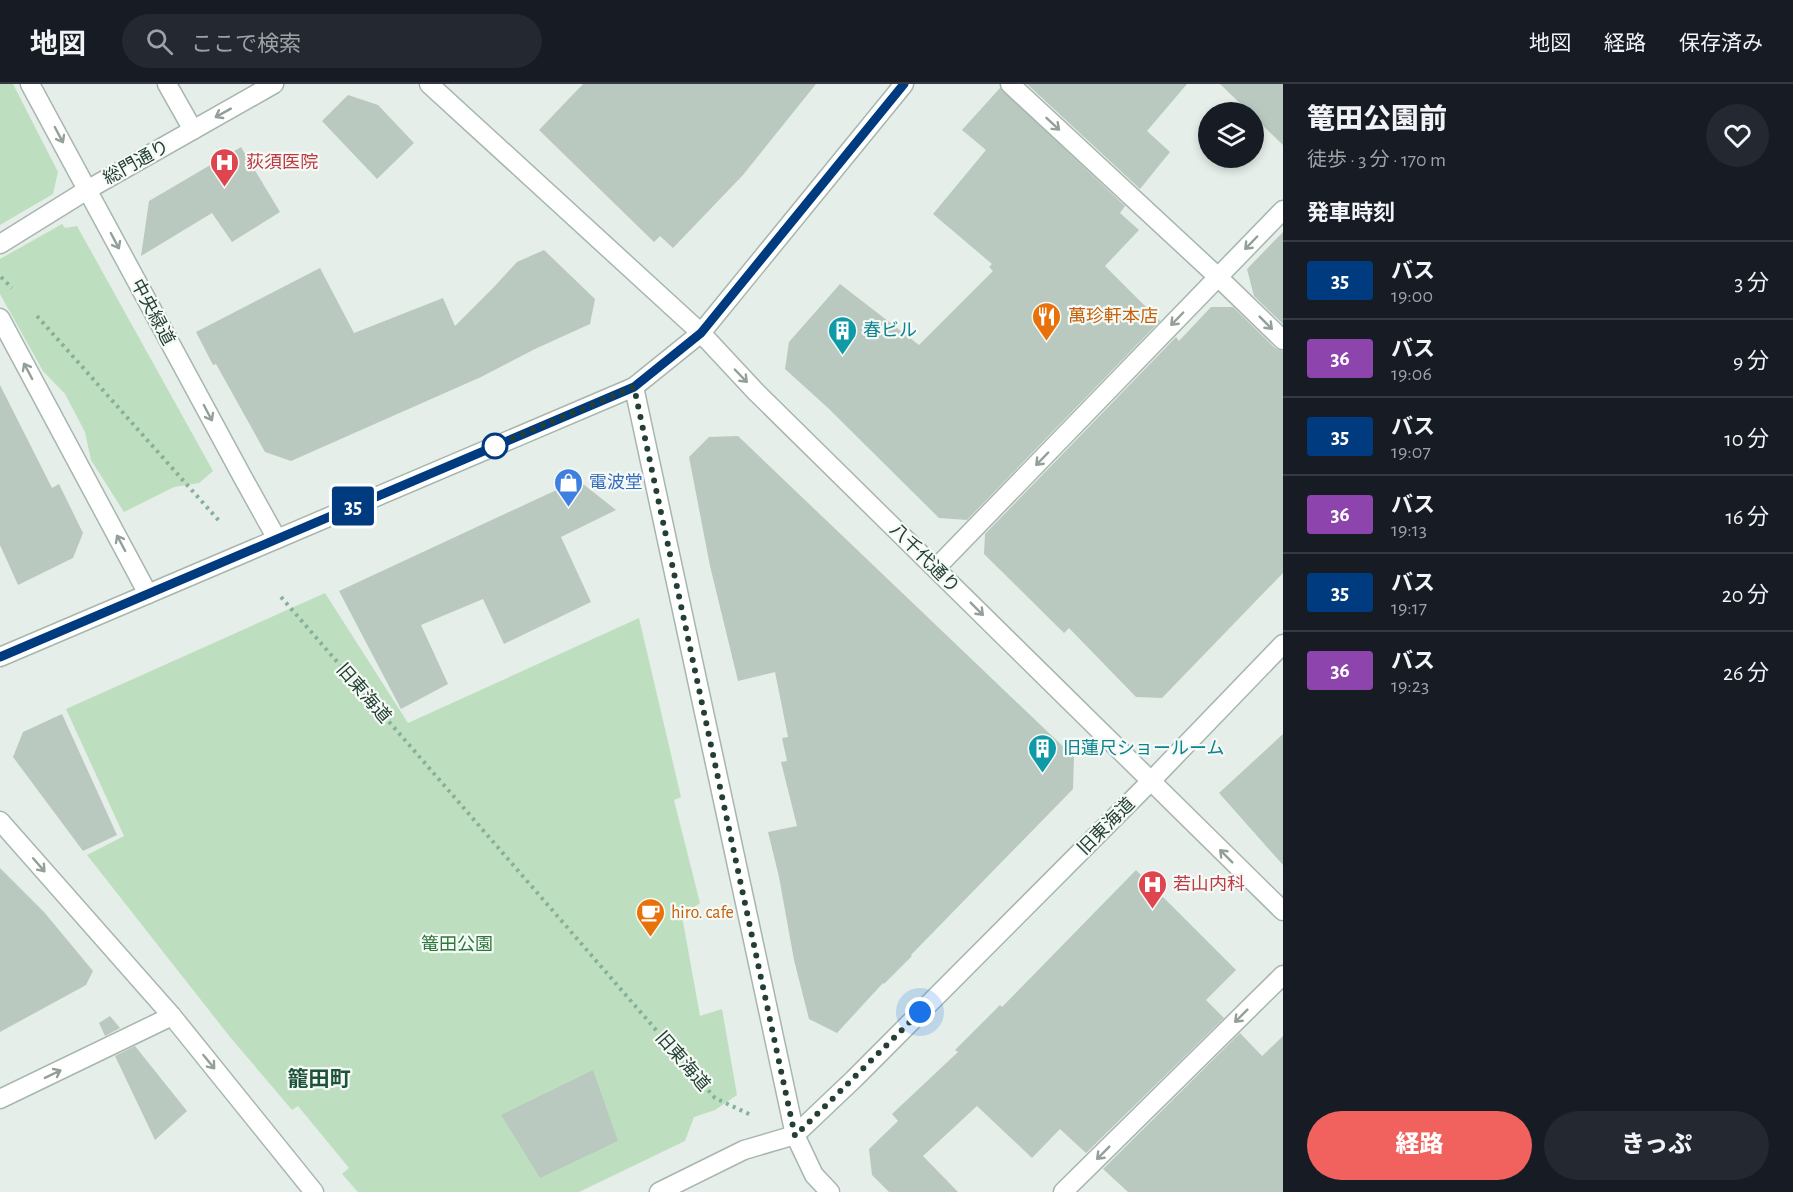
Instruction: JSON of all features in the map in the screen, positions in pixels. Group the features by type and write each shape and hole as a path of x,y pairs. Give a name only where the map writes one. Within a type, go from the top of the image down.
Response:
{"street":[{"name":"中央緑道","path":"30,84 277,538"},
{"path":"167,84 193,130"},
{"name":"総門通り","path":"0,244 87,190 274,84"},
{"name":"八千代通り","path":"429,84 701,333 756,392 1283,911"},
{"path":"0,657 634,387 701,333 904,84"},
{"path":"1010,84 1283,340"},
{"path":"936,568 1283,210"},
{"path":"0,318 148,594"},
{"path":"634,387 795,1136 814,1175 830,1192"},
{"name":"旧東海道","path":"795,1136 1151,781 1283,644"},
{"path":"0,821 172,1016 314,1192"},
{"path":"1063,1192 1283,975"},
{"path":"0,1099 172,1016"},
{"path":"659,1192 744,1150 795,1136"}],"path":[{"path":"0,276 19,296"},
{"path":"35,313 221,523"},
{"name":"旧東海道","path":"281,597 715,1098 795,1136"}],"green space":[{"path":"0,84 13,84 58,172 53,194 0,225"},
{"path":"62,224 65,228 77,226 213,471 199,483 174,487 124,512 91,460 85,432 65,394 43,371 0,294 0,259"},
{"name":"篭田公園","path":"325,593 408,723 639,618 681,797 674,800 700,903 682,916 700,1016 722,1009 737,1095 715,1110 694,1117 685,1141 579,1192 358,1192 342,1174 349,1168 298,1106 292,1110 230,1037 87,855 124,836 66,709"}],"building":[{"path":"583,84 816,84 743,175 673,248 660,236 654,242 539,130"},
{"path":"1027,84 1187,84 1147,131 1170,152 1140,189"},
{"path":"1220,84 1283,84 1283,145 1264,127 1264,102 1239,102"},
{"path":"1000,88 1125,206 1120,213 1139,230 1105,266 1160,321 967,520 939,518 828,408 785,369 789,342 840,284 919,345 993,271 989,267 992,264 933,214 986,150 962,130"},
{"path":"348,95 378,105 414,143 377,179 322,121"},
{"path":"241,147 280,212 232,242 212,213 141,256 149,201"},
{"path":"1283,232 1283,324 1254,296 1247,269"},
{"path":"544,250 595,299 590,324 481,377 291,461 265,452 196,332 320,268 354,333 443,298 455,326 517,262"},
{"path":"1211,307 1233,307 1275,348 1283,351 1283,573 1162,698 1136,697 1069,628 1064,633 984,554 985,534 1176,337 1179,341"},
{"path":"0,385 52,488 59,484 83,533 73,558 18,585 0,545"},
{"path":"738,436 1074,757 1073,789 837,1033 809,1019 794,960 779,877 768,832 797,826 781,762 787,761 782,738 788,737 775,672 738,681 710,566 689,457 709,437"},
{"path":"578,480 616,510 561,537 591,602 504,644 483,599 421,625 448,684 401,709 339,591"},
{"path":"62,714 117,835 83,851 13,757 23,732"},
{"path":"1283,734 1283,865 1219,793"},
{"path":"0,868 44,912 93,971 86,985 0,1032"},
{"path":"1136,870 1236,970 1206,1000 1224,1018 1086,1153 1060,1129 1032,1158 977,1106 923,1156 958,1192 889,1192 872,1175 869,1149 898,1121 892,1114 958,1052 955,1050 1000,1005 1002,1007"},
{"path":"110,1016 120,1028 105,1036 99,1023"},
{"path":"1240,1033 1262,1056 1283,1036 1283,1192 1128,1192 1103,1169"},
{"path":"135,1046 187,1111 155,1140 115,1056"},
{"path":"593,1070 618,1141 540,1178 501,1115"}],"bus line":[{"name":"35","path":"0,657 634,387 701,333 904,84"}],"place":[{"name":"荻須医院","path":"225,188"},
{"name":"萬珍軒本店","path":"1047,342"},
{"name":"春ビル","path":"842,356"},
{"name":"電波堂","path":"568,508"},
{"name":"旧蓮尺ショールーム","path":"1042,774"},
{"name":"若山内科","path":"1152,910"},
{"name":"hiro. cafe","path":"650,938"}],"district":[{"name":"籠田町","path":"319,1079"}],"route":[{"path":"495,446 489,448 634,387 795,1136 920,1012"}]}
